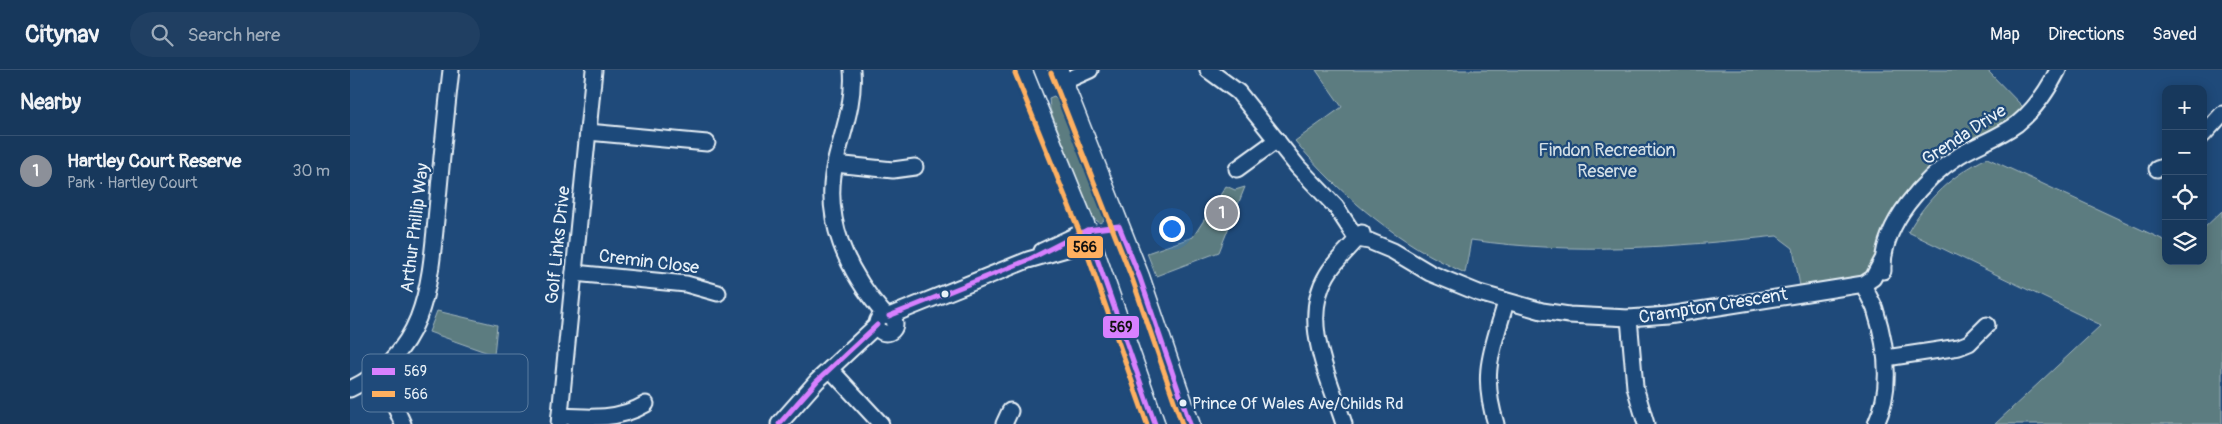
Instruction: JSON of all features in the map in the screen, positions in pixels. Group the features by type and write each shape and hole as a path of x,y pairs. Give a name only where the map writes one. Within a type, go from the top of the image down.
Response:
{"main road":[{"path":"1022,70 1089,236 1155,424"},
{"path":"1033,95 1060,76 1140,278 1190,424"},
{"path":"1089,236 1119,226"}],"street":[{"name":"Arthur Phillip Way","path":"396,354 409,336 426,300 432,263 451,70"},
{"name":"Golf Links Drive","path":"560,420 594,70"},
{"path":"852,70 850,108 835,164 832,191 836,227 847,260 885,322"},
{"path":"1060,76 1090,70"},
{"path":"1208,70 1238,92 1360,236 1325,277 1320,289 1315,315 1318,340 1344,424"},
{"name":"Grenda Drive","path":"1867,289 1882,261 1891,233 1910,200 1923,184 1947,164 2005,132 2025,117 2043,96 2058,70"},
{"path":"2207,131 2222,114"},
{"path":"588,132 707,143"},
{"path":"1237,169 1277,140"},
{"path":"835,164 893,170 915,167"},
{"path":"780,424 830,369 885,322 919,305 1028,260 1045,249 1089,236"},
{"name":"Crampton Crescent","path":"1360,236 1456,284 1506,302 1569,315 1629,318 1668,315 1793,294 1837,289 1867,289"},
{"name":"Cremin Close","path":"574,273 686,284 718,293"},
{"path":"1867,289 1880,304 1879,324 1886,358 1886,395 1876,424"},
{"path":"1496,424 1489,397 1487,371 1506,302"},
{"path":"1629,318 1635,386 1646,424"},
{"path":"1886,358 1969,343 1987,325"},
{"path":"830,369 881,424"},
{"name":"Arthur Phillip Way","path":"350,389 362,382"},
{"path":"560,420 611,417 627,413 646,404"},
{"path":"398,412 403,424"}],"green space":[{"name":"Findon Recreation Reserve","path":"1316,70 1987,70 2024,108 2000,127 1953,151 1936,163 1912,187 1879,245 1869,278 1800,286 1793,248 1777,236 1624,248 1548,247 1471,240 1465,273 1416,247 1372,217 1332,181 1295,141 1342,107"},
{"path":"1054,96 1066,109 1070,126 1104,212 1104,220 1100,223 1090,216 1082,203 1065,148 1050,109 1049,98"},
{"path":"1987,158 2162,239 2162,265 2207,265 2207,225 2222,211 2222,424 1995,424 2101,325 1908,232 1923,208 1932,198 1952,180"},
{"path":"1226,186 1235,190 1245,187 1219,252 1156,276 1147,253 1193,237"},
{"path":"437,311 497,325 494,354 491,354 429,332"}],"transit line":[{"name":"566","path":"1015,73 1080,233 1147,424"},
{"name":"566","path":"1051,73 1133,281 1182,424"},
{"name":"569","path":"889,316 1028,260 1087,230 1119,226 1140,278 1190,424"},
{"name":"569","path":"1087,230 1155,424"},
{"name":"569","path":"779,424 817,381 877,325"}],"place":[{"name":"Hartley Court Reserve","path":"1222,213"},
{"name":"Prince Of Wales Ave/Childs Rd","path":"1183,403"}]}
